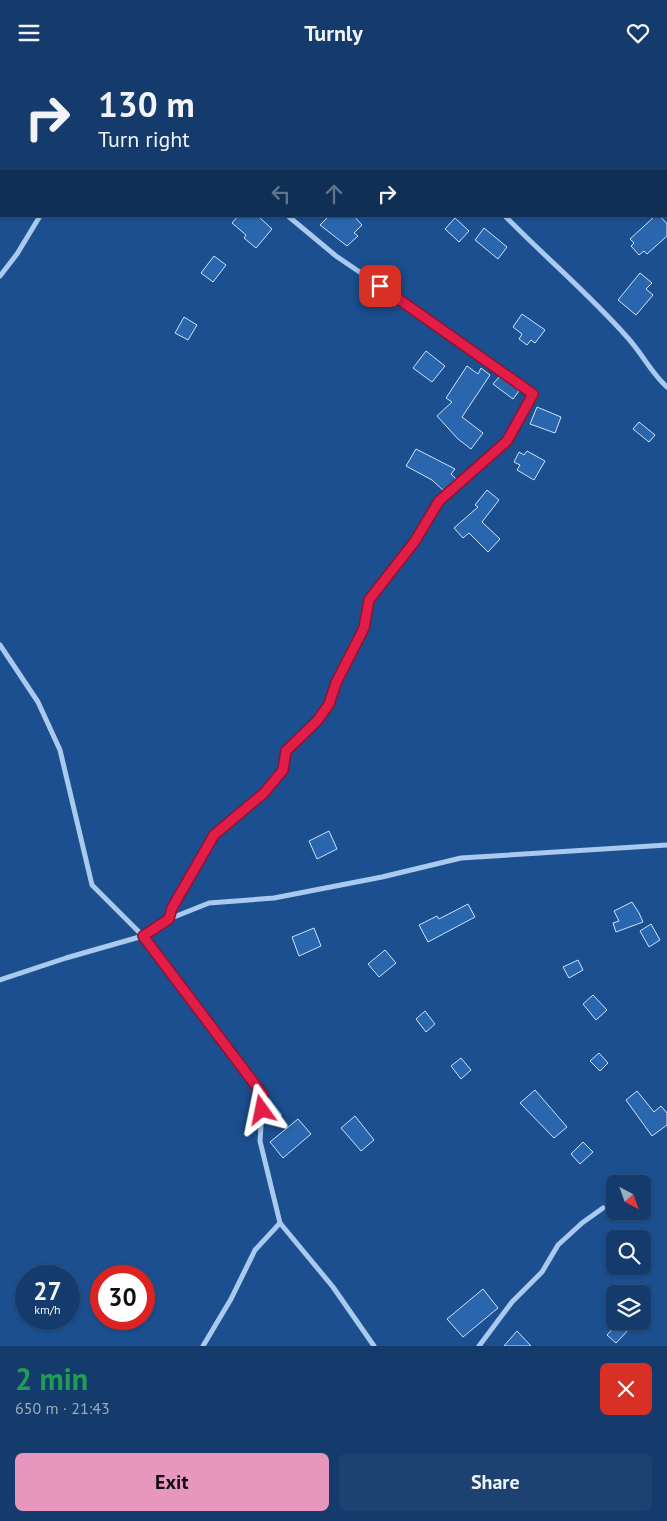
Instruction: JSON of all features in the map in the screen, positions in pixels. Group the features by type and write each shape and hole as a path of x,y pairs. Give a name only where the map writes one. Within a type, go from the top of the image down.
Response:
{"street":[{"path":"0,275 17,254 39,217"},
{"path":"169,919 172,908 214,835 264,793 283,770 286,751 318,720 329,704 336,683 364,628 369,600 415,541 439,501 507,441 533,394 439,326 336,256 289,217"},
{"path":"506,217 588,296 628,339 656,378 667,387"},
{"path":"0,645 38,702 60,750 92,885 143,936 279,1115"},
{"path":"0,980 66,958 143,936 169,919 209,903 283,896 382,877 462,858 667,845"},
{"path":"263,1095 260,1141 280,1223 333,1287 374,1346"},
{"path":"479,1346 512,1302 542,1272 558,1245 582,1223 603,1208"},
{"path":"203,1346 231,1299 255,1250 280,1223"}],"building":[{"path":"237,217 259,217 272,229 256,248 244,238 246,235 232,223"},
{"path":"328,217 355,217 362,225 354,233 358,236 347,246 320,225"},
{"path":"654,217 661,217 667,224 667,236 647,254 644,251 639,255 631,246 634,243 630,239"},
{"path":"455,218 469,231 459,242 445,229"},
{"path":"484,228 507,247 498,259 475,240"},
{"path":"214,256 226,265 213,282 201,273"},
{"path":"640,273 652,283 646,289 653,295 636,315 618,300"},
{"path":"522,314 545,330 535,343 531,340 527,345 519,339 522,334 513,327"},
{"path":"184,317 197,325 188,340 175,333"},
{"path":"426,351 445,366 432,382 413,368"},
{"path":"467,366 478,374 481,368 490,375 462,417 483,433 471,449 458,439 437,416 452,402 446,398"},
{"path":"500,376 519,391 513,399 493,384"},
{"path":"537,407 561,417 555,433 530,424"},
{"path":"639,422 655,435 649,442 633,429"},
{"path":"416,449 455,469 451,474 456,479 444,491 432,480 406,466"},
{"path":"527,451 545,461 534,480 517,470 520,465 514,462 519,452 524,455"},
{"path":"487,490 499,500 482,522 500,539 488,552 469,533 463,538 454,528 478,507 475,505"},
{"path":"329,831 337,849 317,859 309,841"},
{"path":"632,902 643,922 616,932 613,923 619,921 614,911"},
{"path":"468,904 475,917 428,942 419,925 437,916 439,919"},
{"path":"651,924 660,940 649,947 640,931"},
{"path":"314,928 321,946 299,956 292,937"},
{"path":"385,950 396,963 379,977 368,964"},
{"path":"578,960 583,970 569,978 563,967"},
{"path":"593,995 607,1010 596,1020 583,1004"},
{"path":"425,1011 435,1024 426,1032 416,1019"},
{"path":"599,1053 608,1063 600,1071 590,1061"},
{"path":"461,1058 471,1070 461,1079 451,1066"},
{"path":"535,1090 567,1127 554,1138 520,1103"},
{"path":"637,1091 654,1112 661,1106 667,1113 667,1125 652,1136 626,1100"},
{"path":"355,1116 374,1140 361,1151 341,1128"},
{"path":"298,1119 311,1134 283,1158 270,1142"},
{"path":"583,1142 593,1152 580,1164 571,1154"},
{"path":"483,1289 498,1308 463,1337 447,1319"},
{"path":"611,1330 628,1330 616,1343 607,1335"},
{"path":"517,1331 531,1346 504,1346"}],"route":[{"path":"262,1110 263,1095 143,936 169,919 172,908 214,835 264,793 283,770 286,751 318,720 329,704 336,683 364,628 369,600 415,541 439,501 507,441 533,394 380,286"}]}
